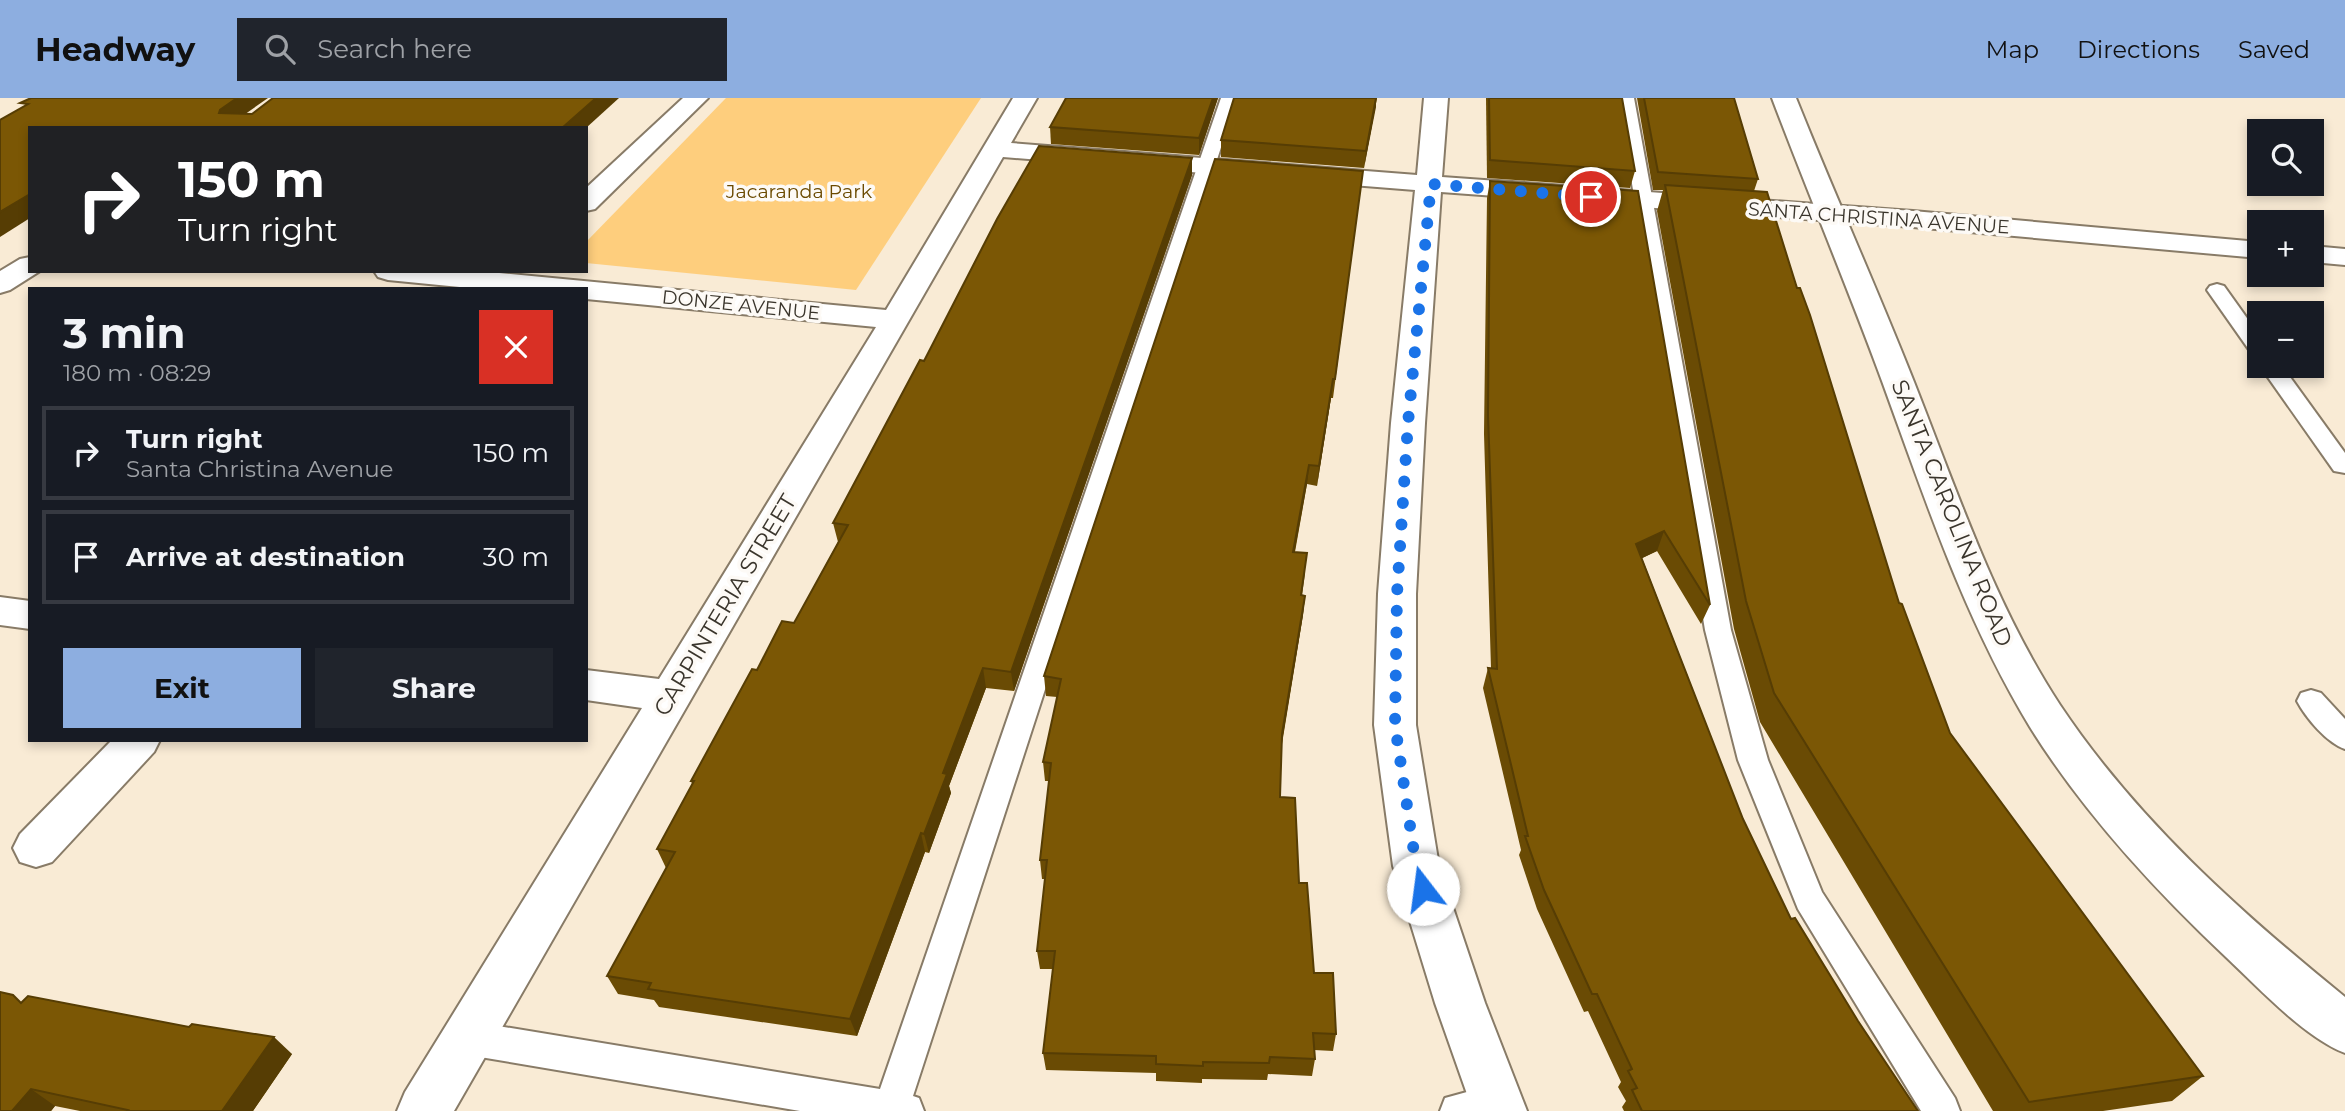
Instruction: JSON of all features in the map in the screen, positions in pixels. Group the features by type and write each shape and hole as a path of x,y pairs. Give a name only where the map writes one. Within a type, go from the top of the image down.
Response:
{"street":[{"path":"588,201 696,98"},
{"name":"CARPINTERIA STREET","path":"424,1111 1025,98"},
{"path":"1436,98 1431,184 1407,436 1397,594 1395,725 1416,866 1460,1003 1498,1107"},
{"name":"SANTA CAROLINA ROAD","path":"1784,98 1829,215 1891,362 1980,596 2009,656 2046,717 2090,778 2165,864 2227,925 2345,1029"},
{"name":"SANTA CHRISTINA AVENUE","path":"996,149 1645,201 1913,219 2247,249"},
{"path":"2324,255 2345,257"},
{"path":"0,284 28,266"},
{"path":"429,273 510,277 560,287"},
{"name":"DONZE AVENUE","path":"588,290 895,320"},
{"path":"0,611 28,615"},
{"path":"588,685 671,696"},
{"path":"36,848 137,742"}],"lane":[{"path":"468,1038 899,1110 1229,98"},
{"path":"1626,98 1718,630 1753,760 1809,899 1942,1111"},
{"path":"2217,290 2247,333"},
{"path":"2280,378 2344,467"},
{"path":"2311,701 2345,737"},
{"path":"1458,1111 1498,1107"}],"green space":[{"name":"Jacaranda Park","path":"726,98 981,98 856,290 588,263 588,240"}],"building":[{"path":"31,98 237,98 219,113 252,114 273,98 596,98 564,126 28,126 28,195 0,212 0,120 28,104 20,103"},
{"path":"1066,98 1213,98 1199,138 1050,127"},
{"path":"1234,98 1376,98 1366,151 1221,140"},
{"path":"1489,98 1622,98 1635,171 1490,160"},
{"path":"1644,98 1734,98 1758,179 1658,172"},
{"path":"1039,146 1192,158 1011,672 983,668 943,773 947,774 924,834 921,833 850,1019 648,989 651,983 607,976 675,852 657,849 694,781 691,781 752,669 757,670 782,621 794,623 848,525 833,523 920,360 924,361 997,219"},
{"path":"1215,159 1363,171 1335,379 1319,466 1309,465 1293,552 1307,553 1301,595 1305,596 1282,734 1280,797 1295,798 1299,883 1307,883 1314,973 1333,973 1336,1034 1313,1033 1315,1059 1270,1057 1269,1063 1203,1062 1203,1066 1156,1064 1156,1056 1043,1053 1055,951 1037,951 1047,860 1040,860 1051,763 1043,762 1061,679 1044,676"},
{"path":"1490,181 1638,191 1710,605 1664,531 1636,544 1743,819 1791,919 1795,918 1858,1021 1918,1111 1642,1111 1632,1090 1637,1088 1628,1071 1632,1069 1597,994 1592,994 1544,890 1525,836 1528,836 1488,668 1497,669 1488,415"},
{"path":"1665,185 1767,192 1797,288 1800,288 1810,315 1899,603 1902,604 1950,733 2203,1076 2029,1102 1774,693 1746,601"},
{"path":"0,992 13,995 21,1003 28,996 189,1027 192,1024 274,1037 222,1111 127,1111 31,1089 12,1111 0,1111"}],"route":[{"path":"1423,889 1416,866 1395,725 1397,594 1408,423 1431,184 1591,197"}]}
